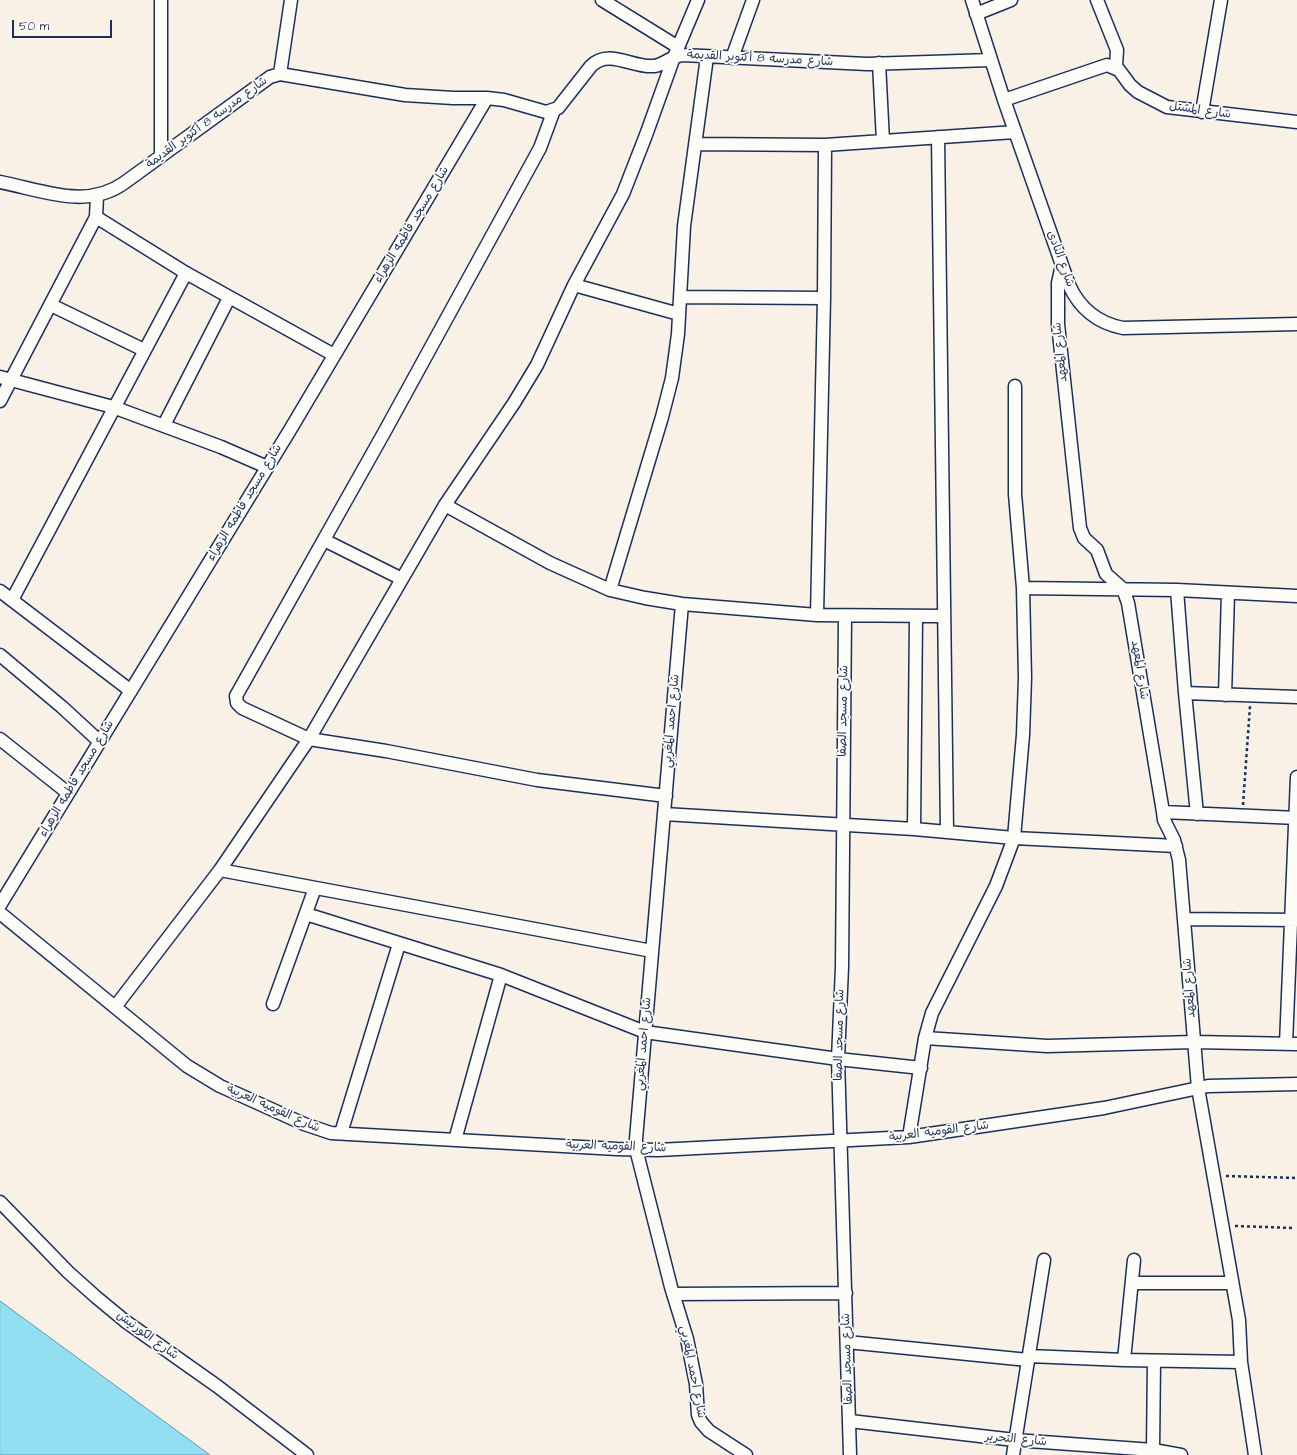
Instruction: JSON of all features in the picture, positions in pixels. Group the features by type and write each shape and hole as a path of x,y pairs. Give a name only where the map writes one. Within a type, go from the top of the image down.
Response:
{"street":[{"path":"160,0 161,156"},
{"path":"280,74 291,0"},
{"path":"602,0 676,52"},
{"path":"115,1007 220,870 309,739 445,505 514,403 537,365 574,285 626,187 676,52 698,0"},
{"path":"732,58 753,0"},
{"name":"شارع النادى","path":"972,0 1004,100 1069,285 1080,304 1096,319 1114,326 1133,328 1297,324"},
{"path":"976,14 1010,0"},
{"path":"1004,100 1102,65 1116,68 1116,50 1098,0"},
{"path":"1202,112 1221,0"},
{"name":"شارع مدرسه 8 أكتوبر القديمة","path":"0,182 70,196 97,196 116,189 270,77 280,74 405,95 453,98 487,98 522,104 543,112 554,110 591,66 600,59 611,58 652,66 660,64 676,52 683,55 707,57 879,63 991,60"},
{"path":"610,590 668,397 676,358 684,226 707,57"},
{"path":"879,63 883,140"},
{"name":"شارع المشتل","path":"1116,68 1130,85 1147,99 1167,107 1297,122"},
{"name":"شارع مسجد فاطمه الزهراء","path":"0,905 267,468 487,98"},
{"path":"554,110 540,148 324,540 236,696 237,703 242,708 309,739 386,751 537,780 666,796"},
{"path":"695,144 825,145 938,136 1015,132"},
{"path":"938,136 947,831"},
{"path":"817,615 824,298 825,145"},
{"path":"0,401 5,379 51,305 96,217 97,196"},
{"path":"96,217 229,298 334,355"},
{"name":"شارع المعهد","path":"1062,265 1058,283 1058,324 1080,528 1084,538 1097,550 1106,574 1123,589 1128,603 1163,812 1176,846 1185,919 1198,1088 1239,1320 1241,1362 1255,1455"},
{"path":"12,600 113,407 186,273"},
{"path":"574,285 679,314"},
{"path":"680,297 824,298"},
{"path":"164,425 229,298"},
{"path":"51,305 144,350"},
{"path":"5,379 113,407 221,447 267,468"},
{"path":"909,1137 925,1038 932,1013 996,886 1014,838 1023,735 1024,678 1023,588 1015,494 1015,386"},
{"path":"445,505 550,563 610,590 645,598 682,604 817,615 944,616"},
{"path":"324,540 402,579"},
{"path":"1023,588 1177,590 1297,596"},
{"path":"1177,590 1185,693 1198,814"},
{"path":"0,591 131,691"},
{"path":"1225,695 1228,593"},
{"name":"شارع احمد المغربي","path":"682,604 636,1149 673,1294 685,1331 692,1361 698,1415 701,1422 709,1431 746,1455"},
{"name":"شارع مسجد الصفا","path":"845,616 843,825 838,1059 842,1141 850,1455"},
{"path":"914,829 916,616"},
{"path":"0,655 100,742"},
{"path":"1185,693 1297,697"},
{"path":"0,739 68,793"},
{"path":"925,1038 1047,1046 1194,1042 1291,1044 1297,777"},
{"path":"1163,812 1296,818"},
{"path":"664,814 947,831 1014,838 1176,846"},
{"path":"220,870 652,951"},
{"path":"273,1004 315,888"},
{"name":"شارع القوميه العربية","path":"0,913 174,1056 210,1081 322,1131 455,1140 636,1149 842,1141 909,1137 1104,1108 1198,1088 1220,1085 1297,1084"},
{"path":"306,914 501,975 645,1032 838,1059 921,1068"},
{"path":"1185,919 1294,920"},
{"path":"341,1133 399,944"},
{"path":"455,1140 501,975"},
{"name":"شارع الكورنيش","path":"0,1202 68,1272 131,1326 217,1386 307,1455"},
{"path":"1013,1455 1044,1260"},
{"path":"1124,1360 1134,1260"},
{"path":"1132,1284 1232,1283"},
{"path":"673,1294 846,1293"},
{"path":"847,1342 1028,1358 1241,1362"},
{"path":"1153,1450 1154,1361"},
{"name":"شارع التحرير","path":"850,1421 1015,1440 1153,1450 1181,1455"}],"path":[{"path":"1242,816 1251,696"},
{"path":"1214,1176 1297,1178"},
{"path":"1222,1226 1294,1228"}],"water":[{"path":"0,1301 210,1455 0,1455"}]}
